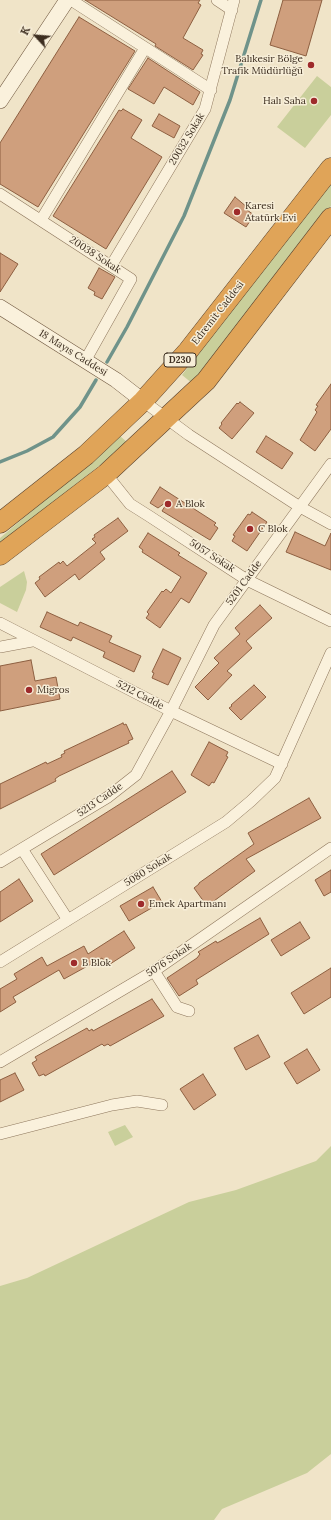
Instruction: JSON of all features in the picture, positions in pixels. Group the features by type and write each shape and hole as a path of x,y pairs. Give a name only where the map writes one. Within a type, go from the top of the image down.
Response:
{"highway":[{"name":"Edremit Caddesi","path":"0,523 86,455 143,401 188,351 331,168"},
{"path":"0,556 106,474 168,419 206,380 331,218"}],"main road":[{"path":"0,102 67,0"},
{"name":"18 Mayıs Caddesi","path":"0,307 116,380 143,401"}],"street":[{"path":"71,0 211,90"},
{"path":"217,0 233,5"},
{"name":"20032 Sokak","path":"111,266 205,109 233,5"},
{"path":"41,220 146,48"},
{"name":"20038 Sokak","path":"0,194 131,279 85,361"},
{"path":"143,401 189,435 300,507 331,524"},
{"name":"5201 Cadde","path":"171,711 214,625 331,464"},
{"name":"5057 Sokak","path":"106,474 130,504 247,580 331,621"},
{"name":"5212 Cadde","path":"0,623 32,641 171,711 282,764"},
{"path":"0,647 32,641"},
{"name":"5080 Sokak","path":"0,962 226,822 275,778 331,653"},
{"name":"5213 Cadde","path":"0,862 108,797 136,775 171,711"},
{"name":"5076 Sokak","path":"0,1062 154,971 331,848"},
{"path":"22,849 68,920"},
{"path":"154,971 177,1007 188,1011"},
{"path":"0,1134 112,1105 137,1101 162,1105"}],"green space":[{"name":"Halı Saha","path":"317,76 331,87 331,115 305,148 277,127"},
{"path":"331,182 331,206 193,384 182,375"},
{"path":"120,436 128,443 0,544 0,538"},
{"path":"24,571 27,582 26,590 17,612 0,603 0,587"},
{"path":"125,1125 133,1137 115,1146 108,1132"},
{"path":"331,1146 331,1454 307,1473 222,1509 214,1520 0,1520 0,1286 27,1278 189,1202 236,1190 316,1161"}],"building":[{"path":"85,0 200,0 198,3 201,5 183,38 203,50 201,54 203,55 193,70 155,46 156,44"},
{"path":"283,0 322,0 306,56 270,45"},
{"path":"79,17 135,51 38,207 0,184 0,143"},
{"path":"148,58 200,92 193,105 164,87 154,104 128,89"},
{"path":"123,109 142,120 131,138 162,157 106,249 53,216 119,110 121,111"},
{"path":"159,114 180,126 174,138 152,126"},
{"name":"Karesi Atatürk Evi","path":"235,197 254,215 246,227 224,213"},
{"path":"0,253 18,264 0,292"},
{"path":"99,268 115,277 102,299 94,295 95,292 88,288"},
{"path":"331,384 331,429 315,451 300,440 317,412 315,410 318,406 316,405"},
{"path":"240,402 254,413 232,439 219,428 222,424 221,423 237,403 238,404"},
{"path":"266,436 293,453 282,469 256,452"},
{"path":"160,487 216,523 214,525 218,528 210,540 162,511 169,500 158,508 150,503"},
{"name":"C Blok","path":"252,512 267,522 247,551 232,541 235,536 233,535 248,514 250,515"},
{"path":"118,518 128,531 100,552 105,559 79,580 75,574 45,597 35,583 40,579 39,577 59,562 60,564 63,561 67,566 96,543 92,539 95,537 94,535"},
{"path":"295,532 325,546 331,533 331,570 286,552"},
{"path":"148,533 180,553 178,555 207,573 189,603 181,598 160,628 146,618 149,614 147,612 162,591 163,592 166,589 171,593 181,577 142,552 143,550 139,547"},
{"path":"260,605 272,618 246,641 252,648 227,671 232,675 208,700 195,687 219,663 214,658 240,634 235,628"},
{"path":"47,612 78,626 80,622 112,636 109,642 141,656 134,672 103,657 105,652 73,637 71,641 40,627"},
{"path":"163,649 181,658 168,685 152,678 154,673 152,672"},
{"name":"Migros","path":"31,660 35,681 56,677 60,699 0,711 0,666"},
{"path":"254,685 266,697 241,720 229,708"},
{"path":"123,723 124,725 126,724 133,739 128,741 129,743 59,776 55,779 56,781 0,809 0,784 46,762 47,764 62,757 61,755 65,753 64,751"},
{"path":"209,742 228,752 226,756 228,757 214,783 212,782 209,786 191,775"},
{"path":"172,771 186,792 54,875 41,854"},
{"path":"309,798 321,818 246,859 255,871 207,906 194,888 254,844 248,833"},
{"path":"331,870 331,892 324,896 315,880"},
{"path":"19,879 33,901 0,922 0,892"},
{"name":"Emek Apartmanı","path":"153,887 162,902 129,921 120,906"},
{"path":"260,918 269,934 196,980 198,984 179,996 167,978 197,958 200,954 198,952 216,941 217,943 221,941"},
{"path":"300,922 310,938 281,956 271,940"},
{"path":"124,931 135,948 107,966 102,958 64,979 59,970 13,997 16,1002 0,1012 0,989 17,979 14,974 42,957 47,966 84,946 88,954"},
{"path":"331,968 331,997 304,1014 291,993"},
{"path":"152,999 164,1016 110,1046 108,1044 104,1046 102,1044 45,1076 44,1074 39,1076 32,1063 37,1060 35,1057 87,1028 89,1031 92,1029 93,1031"},
{"path":"258,1035 270,1057 246,1070 234,1048"},
{"path":"307,1049 320,1070 297,1084 284,1063"},
{"path":"15,1073 24,1090 0,1102 0,1080"},
{"path":"203,1074 216,1095 194,1110 180,1089"}],"waterway":[{"path":"107,362 127,327 184,216 230,100 261,0"},
{"path":"0,462 27,451 53,437 80,407 96,380"}],"place":[{"name":"Balıkesir Bölge Trafik Müdürlüğü","path":"311,65"},
{"name":"Halı Saha","path":"314,101"},
{"name":"Karesi Atatürk Evi","path":"237,212"},
{"name":"A Blok","path":"168,504"},
{"name":"C Blok","path":"250,529"},
{"name":"Migros","path":"29,690"},
{"name":"Emek Apartmanı","path":"141,904"},
{"name":"B Blok","path":"74,963"}]}
